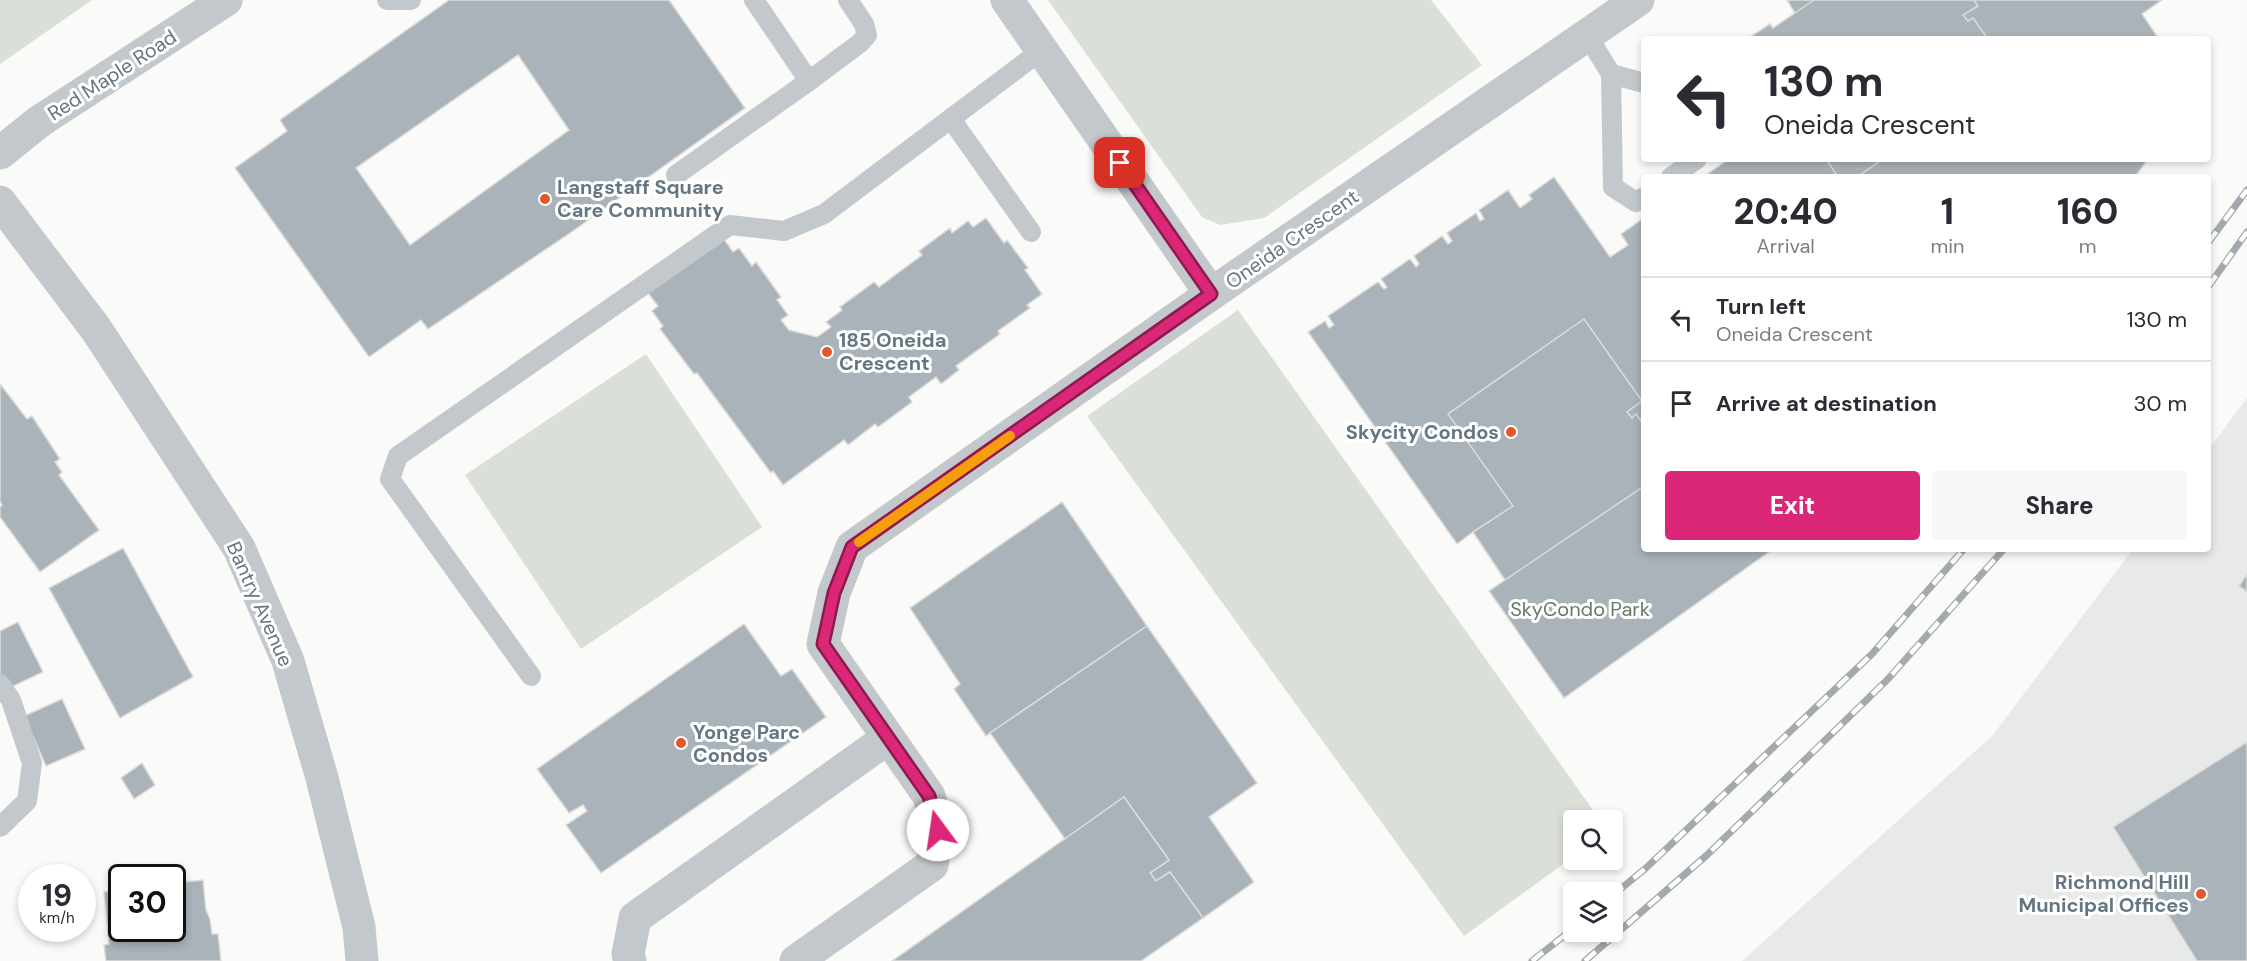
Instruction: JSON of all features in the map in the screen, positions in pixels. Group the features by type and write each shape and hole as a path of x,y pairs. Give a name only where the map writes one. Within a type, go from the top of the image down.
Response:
{"street":[{"name":"Red Maple Road","path":"0,153 40,121 226,0"},
{"name":"Oneida Crescent","path":"1007,0 1211,294 1638,0"},
{"name":"Bantry Avenue","path":"0,202 96,329 239,548 288,661 322,778 359,927 362,961"},
{"path":"796,961 932,865 938,830 929,796 823,644 834,593 852,547 1211,294"},
{"path":"630,961 628,954 635,918 888,738"}],"lane":[{"path":"387,0 411,0"},
{"path":"754,0 809,81"},
{"path":"676,175 860,43 867,35 864,24 848,0"},
{"path":"1587,35 1611,74 1613,187 1636,202 1641,198"},
{"path":"531,676 390,479 398,456 730,225 784,231 824,214 1042,50"},
{"path":"1611,74 1641,82"},
{"path":"951,119 1031,232"},
{"path":"1675,174 1693,162"},
{"path":"0,684 11,700 32,763 27,801 0,827"}],"shaded area":[{"path":"0,0 92,0 0,64"},
{"path":"1048,0 1431,0 1482,65 1264,218 1220,225 1202,217"},
{"path":"1238,310 1593,810 1563,810 1563,864 1464,936 1087,416"},
{"path":"646,354 762,527 581,649 465,475"},
{"path":"2247,398 2247,961 1742,961 1992,736 2131,552 2211,552 2211,446"}],"building":[{"name":"Langstaff Square Care Community","path":"449,0 669,0 745,108 573,231 428,329 421,320 369,357 235,168 287,131 280,120","holes":["518,55 569,130 410,245 356,168"]},
{"path":"1787,0 2162,0 2142,14 2157,36 1752,36 1770,24 1773,28 1795,13"},
{"path":"1814,0 1974,0 1978,6 1963,15 1968,21 1973,18 1986,36 1752,36 1770,24 1773,28"},
{"path":"1725,162 2146,162 2137,174 1707,174"},
{"path":"1828,162 1879,162 1861,174 1836,174"},
{"name":"Skycity Condos","path":"1554,177 1610,257 1628,245 1621,234 1641,220 1641,552 1769,552 1564,698 1489,591 1505,580 1473,532 1457,544 1308,332 1325,321 1329,328 1334,325 1328,316 1378,282 1384,289 1387,287 1381,279 1410,259 1416,267 1419,264 1414,256 1442,236 1448,244 1452,241 1447,233 1476,213 1480,221 1484,219 1479,210 1508,190 1520,208 1532,199 1529,195"},
{"name":"185 Oneida Crescent","path":"986,218 1004,243 1007,240 1028,268 1025,270 1042,294 1027,305 1030,308 998,331 1000,334 956,366 959,370 941,384 936,377 909,397 912,402 878,427 875,424 848,445 844,440 783,485 773,471 771,473 697,373 694,374 660,329 663,326 652,311 658,306 648,293 724,239 733,252 739,248 752,266 756,262 781,297 777,300 788,315 781,320 789,330 817,337 831,327 826,322 842,310 840,307 874,282 879,287 922,255 919,251 950,228 952,233 968,221 973,227"},
{"path":"1584,319 1641,400 1627,412 1632,418 1636,414 1641,421 1641,488 1505,580 1473,532 1513,506 1448,414"},
{"path":"0,384 27,419 32,416 60,459 55,462 62,472 59,475 99,530 40,572 0,517 2,505 0,501"},
{"path":"1062,502 1147,626 986,736 954,689 960,684 910,608"},
{"path":"123,548 193,677 120,718 49,588"},
{"path":"2247,574 2247,592 2239,586"},
{"path":"18,622 43,672 7,689 0,674 0,631"},
{"name":"Yonge Parc Condos","path":"744,624 781,676 792,669 826,717 601,873 566,825 587,811 583,805 569,813 537,769"},
{"path":"1147,626 1257,783 1209,817 1254,882 1203,918 1170,872 1156,881 1150,873 1169,860 1124,797 1065,839 990,733"},
{"path":"62,699 85,749 46,766 24,716"},
{"name":"Richmond Hill Municipal Offices","path":"2247,742 2247,961 2197,961 2113,827"},
{"path":"142,763 155,785 134,799 121,778"},
{"path":"1124,797 1169,860 1150,873 1156,881 1170,872 1203,918 1141,961 892,961"},
{"path":"203,880 206,910 212,934 218,934 221,961 106,961 104,945 109,942 186,942 186,882"},
{"path":"104,892 108,892 108,934"}],"railway":[{"path":"2211,239 2247,190"},
{"path":"2211,283 2247,232"},
{"path":"1623,887 1646,868 1872,654 1961,552"},
{"path":"1585,961 1707,855 1887,680 2001,552"},
{"path":"1532,961 1563,937"}],"slow traffic":[{"path":"859,542 1010,436"}],"place":[{"name":"Langstaff Square Care Community","path":"545,199"},
{"name":"185 Oneida Crescent","path":"827,352"},
{"name":"Skycity Condos","path":"1511,432"},
{"name":"Yonge Parc Condos","path":"681,743"},
{"name":"Richmond Hill Municipal Offices","path":"2201,894"}],"route":[{"path":"938,830 929,796 823,644 834,593 852,547 1211,294 1120,163"}],"park label":[{"name":"SkyCondo Park","path":"1580,609"}]}
